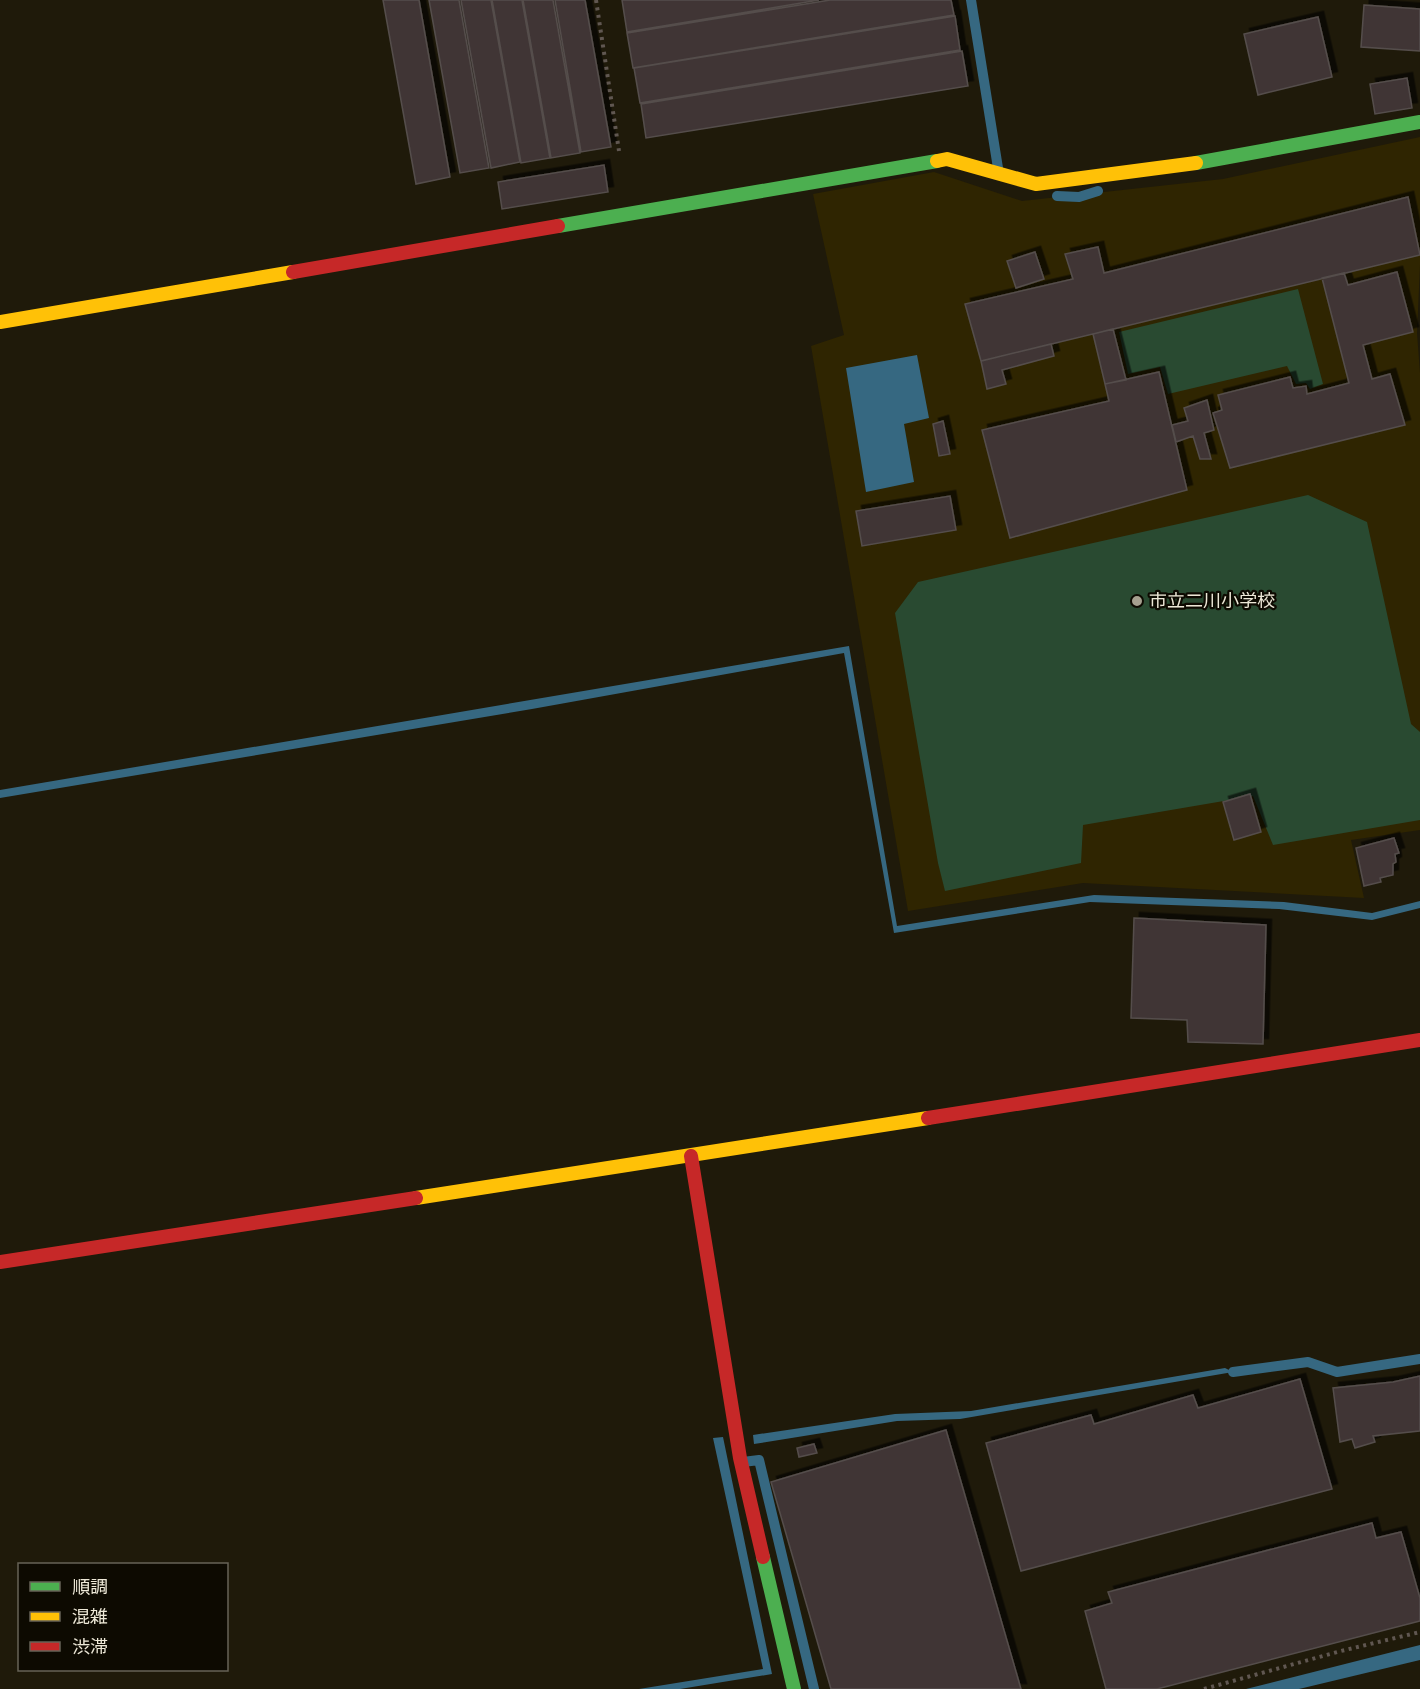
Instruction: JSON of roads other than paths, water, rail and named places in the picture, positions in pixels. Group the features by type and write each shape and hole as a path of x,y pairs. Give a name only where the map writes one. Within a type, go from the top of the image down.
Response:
{"street":[{"path":"0,322 947,159 1035,184 1233,157 1420,122"},
{"path":"0,1262 691,1156 1420,1040"},
{"path":"691,1156 740,1458 794,1689"}],"water":[{"path":"917,355 929,418 904,424 914,482 866,492 846,368"},
{"path":"849,646 897,926 1094,895 1284,902 1372,913 1420,901 1420,908 1372,920 1279,909 1090,902 894,933 844,653 532,709 0,798 0,790"},
{"path":"1225,1368 1233,1372 960,1419 897,1421 754,1444 753,1435 895,1414 971,1411"},
{"path":"723,1437 772,1674 680,1689 639,1689 763,1669 713,1438"},
{"path":"1420,1645 1420,1660 1299,1689 1246,1689"}],"waterway":[{"path":"971,0 998,168"},
{"path":"1057,196 1079,197 1098,191"},
{"path":"1233,1372 1308,1362 1337,1372 1420,1359"},
{"path":"743,1462 759,1460 814,1689"}],"place":[{"name":"市立二川小学校","path":"1137,601"}]}
